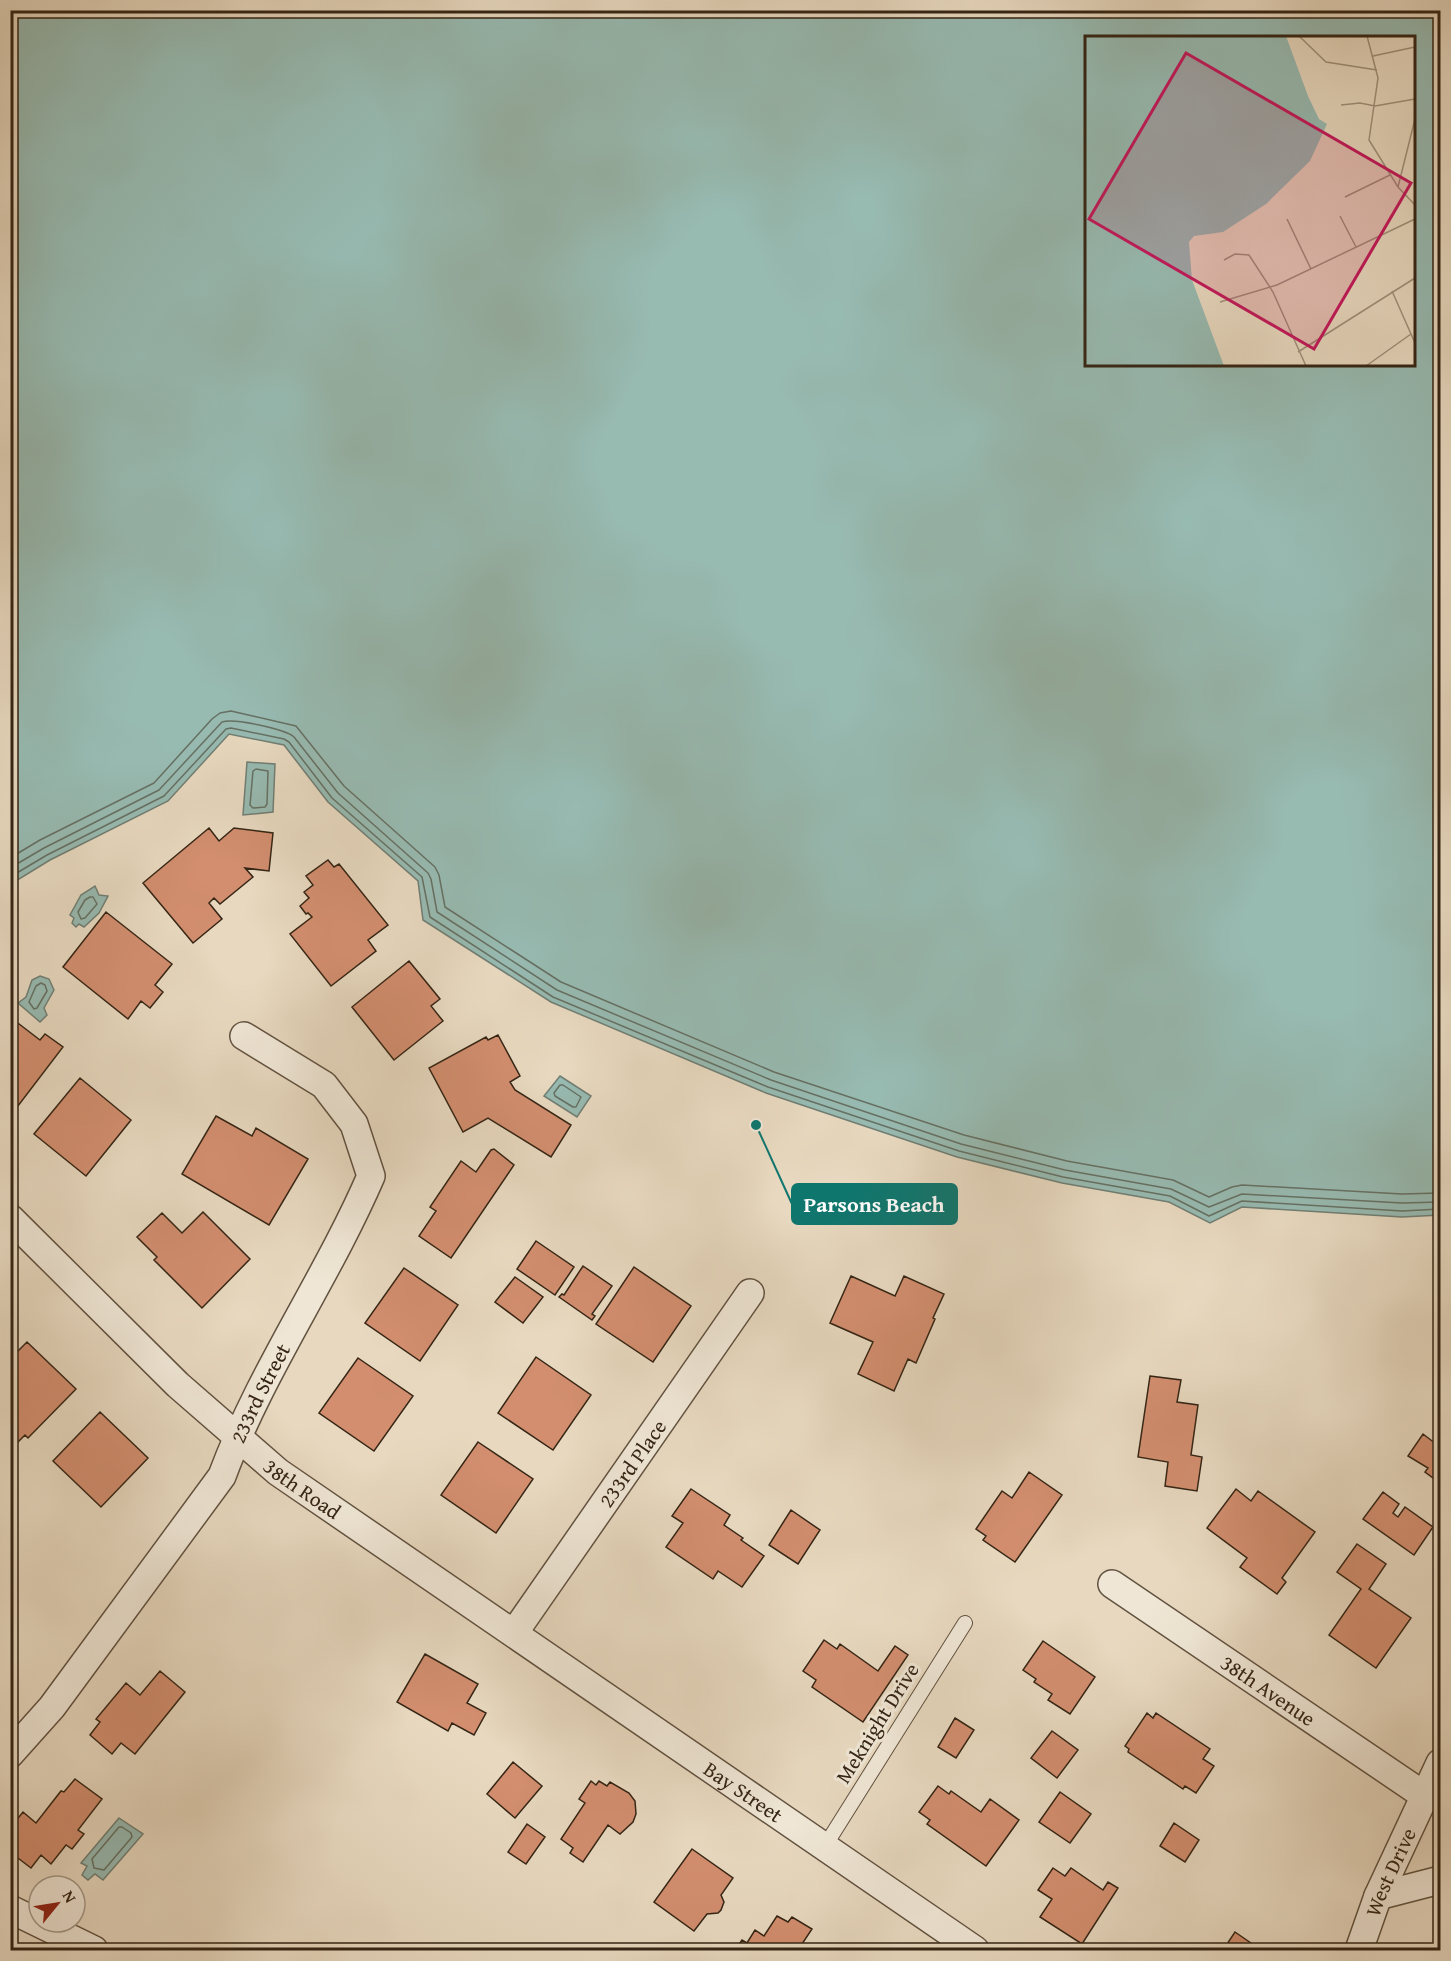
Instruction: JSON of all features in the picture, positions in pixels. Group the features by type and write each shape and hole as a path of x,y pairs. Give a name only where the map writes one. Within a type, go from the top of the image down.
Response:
{"street":[{"name":"233rd Street","path":"10,1754 52,1707 222,1476 237,1437 348,1228 371,1176 354,1124 324,1085 244,1036"},
{"name":"38th Road","path":"10,1218 178,1385 278,1472 514,1633"},
{"name":"233rd Place","path":"514,1633 750,1293"},
{"name":"38th Avenue","path":"1112,1584 1425,1796"},
{"name":"Bay Street","path":"514,1633 975,1950"},
{"name":"West Drive","path":"1359,1950 1378,1896 1440,1763"},
{"path":"1378,1896 1440,1880"},
{"path":"10,1909 94,1950"}],"lane":[{"name":"Meknight Drive","path":"825,1846 964,1623"}],"water":[{"path":"11,10 1440,11 1440,1215 1402,1217 1242,1207 1210,1223 1169,1202 1062,1183 957,1157 766,1093 551,1002 423,920 418,881 328,802 284,745 229,734 168,801 50,860 11,884"},
{"path":"247,762 275,764 273,812 243,815"},
{"path":"95,886 99,895 108,896 99,913 84,927 79,924 76,927 72,923 74,918 70,915 81,895"},
{"path":"40,976 49,979 54,990 44,1008 47,1015 40,1022 18,1003 26,997 32,980"},
{"path":"560,1076 591,1096 577,1117 544,1096"},
{"path":"119,1818 143,1834 103,1880 95,1874 88,1880 87,1874 83,1874 87,1866 81,1863"}],"building":[{"path":"209,828 219,841 234,828 273,833 269,871 245,868 253,877 220,904 214,898 209,903 222,919 193,943 143,883"},
{"path":"328,860 334,867 339,864 388,925 368,940 376,951 331,986 290,934 312,917 306,914 300,906 309,898 304,892 313,885 306,876"},
{"path":"106,912 172,964 155,985 163,992 150,1008 141,1001 128,1019 63,967"},
{"path":"409,961 440,999 431,1006 443,1021 394,1060 352,1007"},
{"path":"10,1017 40,1040 45,1034 63,1047 11,1115"},
{"path":"498,1035 520,1076 510,1082 515,1090 571,1125 551,1157 488,1118 463,1132 429,1068 486,1037 488,1040"},
{"path":"80,1078 131,1120 86,1176 34,1134"},
{"path":"216,1116 252,1136 256,1128 308,1159 269,1225 182,1174"},
{"path":"494,1149 514,1165 451,1258 419,1236 436,1211 430,1207 461,1161 476,1172"},
{"path":"203,1212 250,1259 202,1308 154,1260 157,1257 137,1237 162,1213 182,1233"},
{"path":"536,1241 574,1267 555,1295 517,1269"},
{"path":"583,1266 612,1286 592,1314 595,1316 592,1320 559,1297 564,1295"},
{"path":"634,1267 691,1306 653,1362 596,1324"},
{"path":"404,1268 458,1305 420,1361 365,1323"},
{"path":"851,1276 895,1296 904,1276 944,1294 916,1363 908,1359 894,1391 858,1374 873,1342 830,1323"},
{"path":"515,1277 543,1297 523,1323 495,1302"},
{"path":"27,1342 76,1389 28,1438 25,1435 13,1447 10,1444 10,1359"},
{"path":"536,1357 591,1395 553,1450 498,1413"},
{"path":"358,1358 413,1396 374,1451 319,1413"},
{"path":"1150,1376 1181,1380 1177,1402 1198,1405 1191,1455 1202,1457 1197,1491 1165,1486 1168,1462 1138,1457"},
{"path":"100,1412 148,1458 101,1507 53,1461"},
{"path":"1423,1434 1440,1447 1440,1483 1425,1472 1428,1468 1408,1456"},
{"path":"478,1442 533,1479 496,1533 441,1495"},
{"path":"1029,1472 1062,1495 1015,1562 983,1540 986,1536 976,1529 1002,1491 1012,1498"},
{"path":"691,1489 730,1515 724,1525 764,1556 742,1587 718,1571 713,1579 666,1547 683,1523 672,1516"},
{"path":"1236,1489 1251,1501 1258,1491 1315,1532 1282,1578 1286,1582 1277,1594 1240,1567 1247,1558 1207,1528"},
{"path":"1383,1492 1399,1504 1393,1513 1398,1517 1405,1507 1433,1527 1414,1555 1363,1519"},
{"path":"791,1510 820,1530 798,1564 769,1545"},
{"path":"1357,1544 1386,1564 1369,1589 1411,1618 1376,1668 1329,1635 1361,1589 1337,1572"},
{"path":"824,1640 837,1649 840,1644 878,1671 895,1646 908,1655 863,1722 812,1687 816,1680 803,1671"},
{"path":"1043,1641 1095,1677 1070,1714 1048,1700 1052,1694 1034,1682 1036,1679 1023,1670"},
{"path":"425,1654 478,1684 467,1703 486,1713 474,1735 452,1723 448,1731 397,1702"},
{"path":"160,1671 185,1692 135,1754 121,1743 112,1754 90,1735 100,1722 96,1719 126,1683 140,1695"},
{"path":"1147,1713 1153,1718 1156,1713 1210,1749 1203,1759 1214,1766 1196,1793 1185,1786 1183,1789 1128,1752 1129,1749 1125,1746"},
{"path":"955,1718 974,1730 956,1758 938,1747"},
{"path":"1052,1731 1078,1750 1057,1778 1031,1758"},
{"path":"513,1762 542,1786 515,1818 487,1794"},
{"path":"75,1779 102,1799 78,1830 84,1834 72,1849 66,1845 51,1864 41,1855 31,1868 10,1852 10,1828 23,1812 36,1823 61,1791 64,1792"},
{"path":"591,1781 596,1785 599,1781 607,1786 610,1782 629,1793 635,1801 636,1814 633,1822 620,1834 608,1825 583,1862 570,1853 573,1848 561,1839 585,1803 579,1799"},
{"path":"938,1786 949,1794 951,1791 981,1812 990,1799 1019,1820 986,1866 927,1824 930,1820 919,1812"},
{"path":"1060,1792 1091,1814 1070,1843 1039,1822"},
{"path":"1174,1823 1199,1840 1185,1862 1160,1846"},
{"path":"527,1824 545,1837 526,1864 508,1852"},
{"path":"692,1849 733,1878 721,1895 724,1902 721,1910 718,1913 707,1914 694,1931 654,1902"},
{"path":"1053,1868 1065,1876 1071,1868 1103,1890 1108,1882 1118,1888 1082,1944 1040,1917 1052,1899 1038,1890"},
{"path":"777,1916 788,1922 792,1917 812,1929 798,1950 735,1950 742,1940 747,1943 755,1930 764,1936"},
{"path":"1235,1932 1261,1950 1223,1950"}],"place":[{"name":"Parsons Beach","path":"756,1125"}]}
